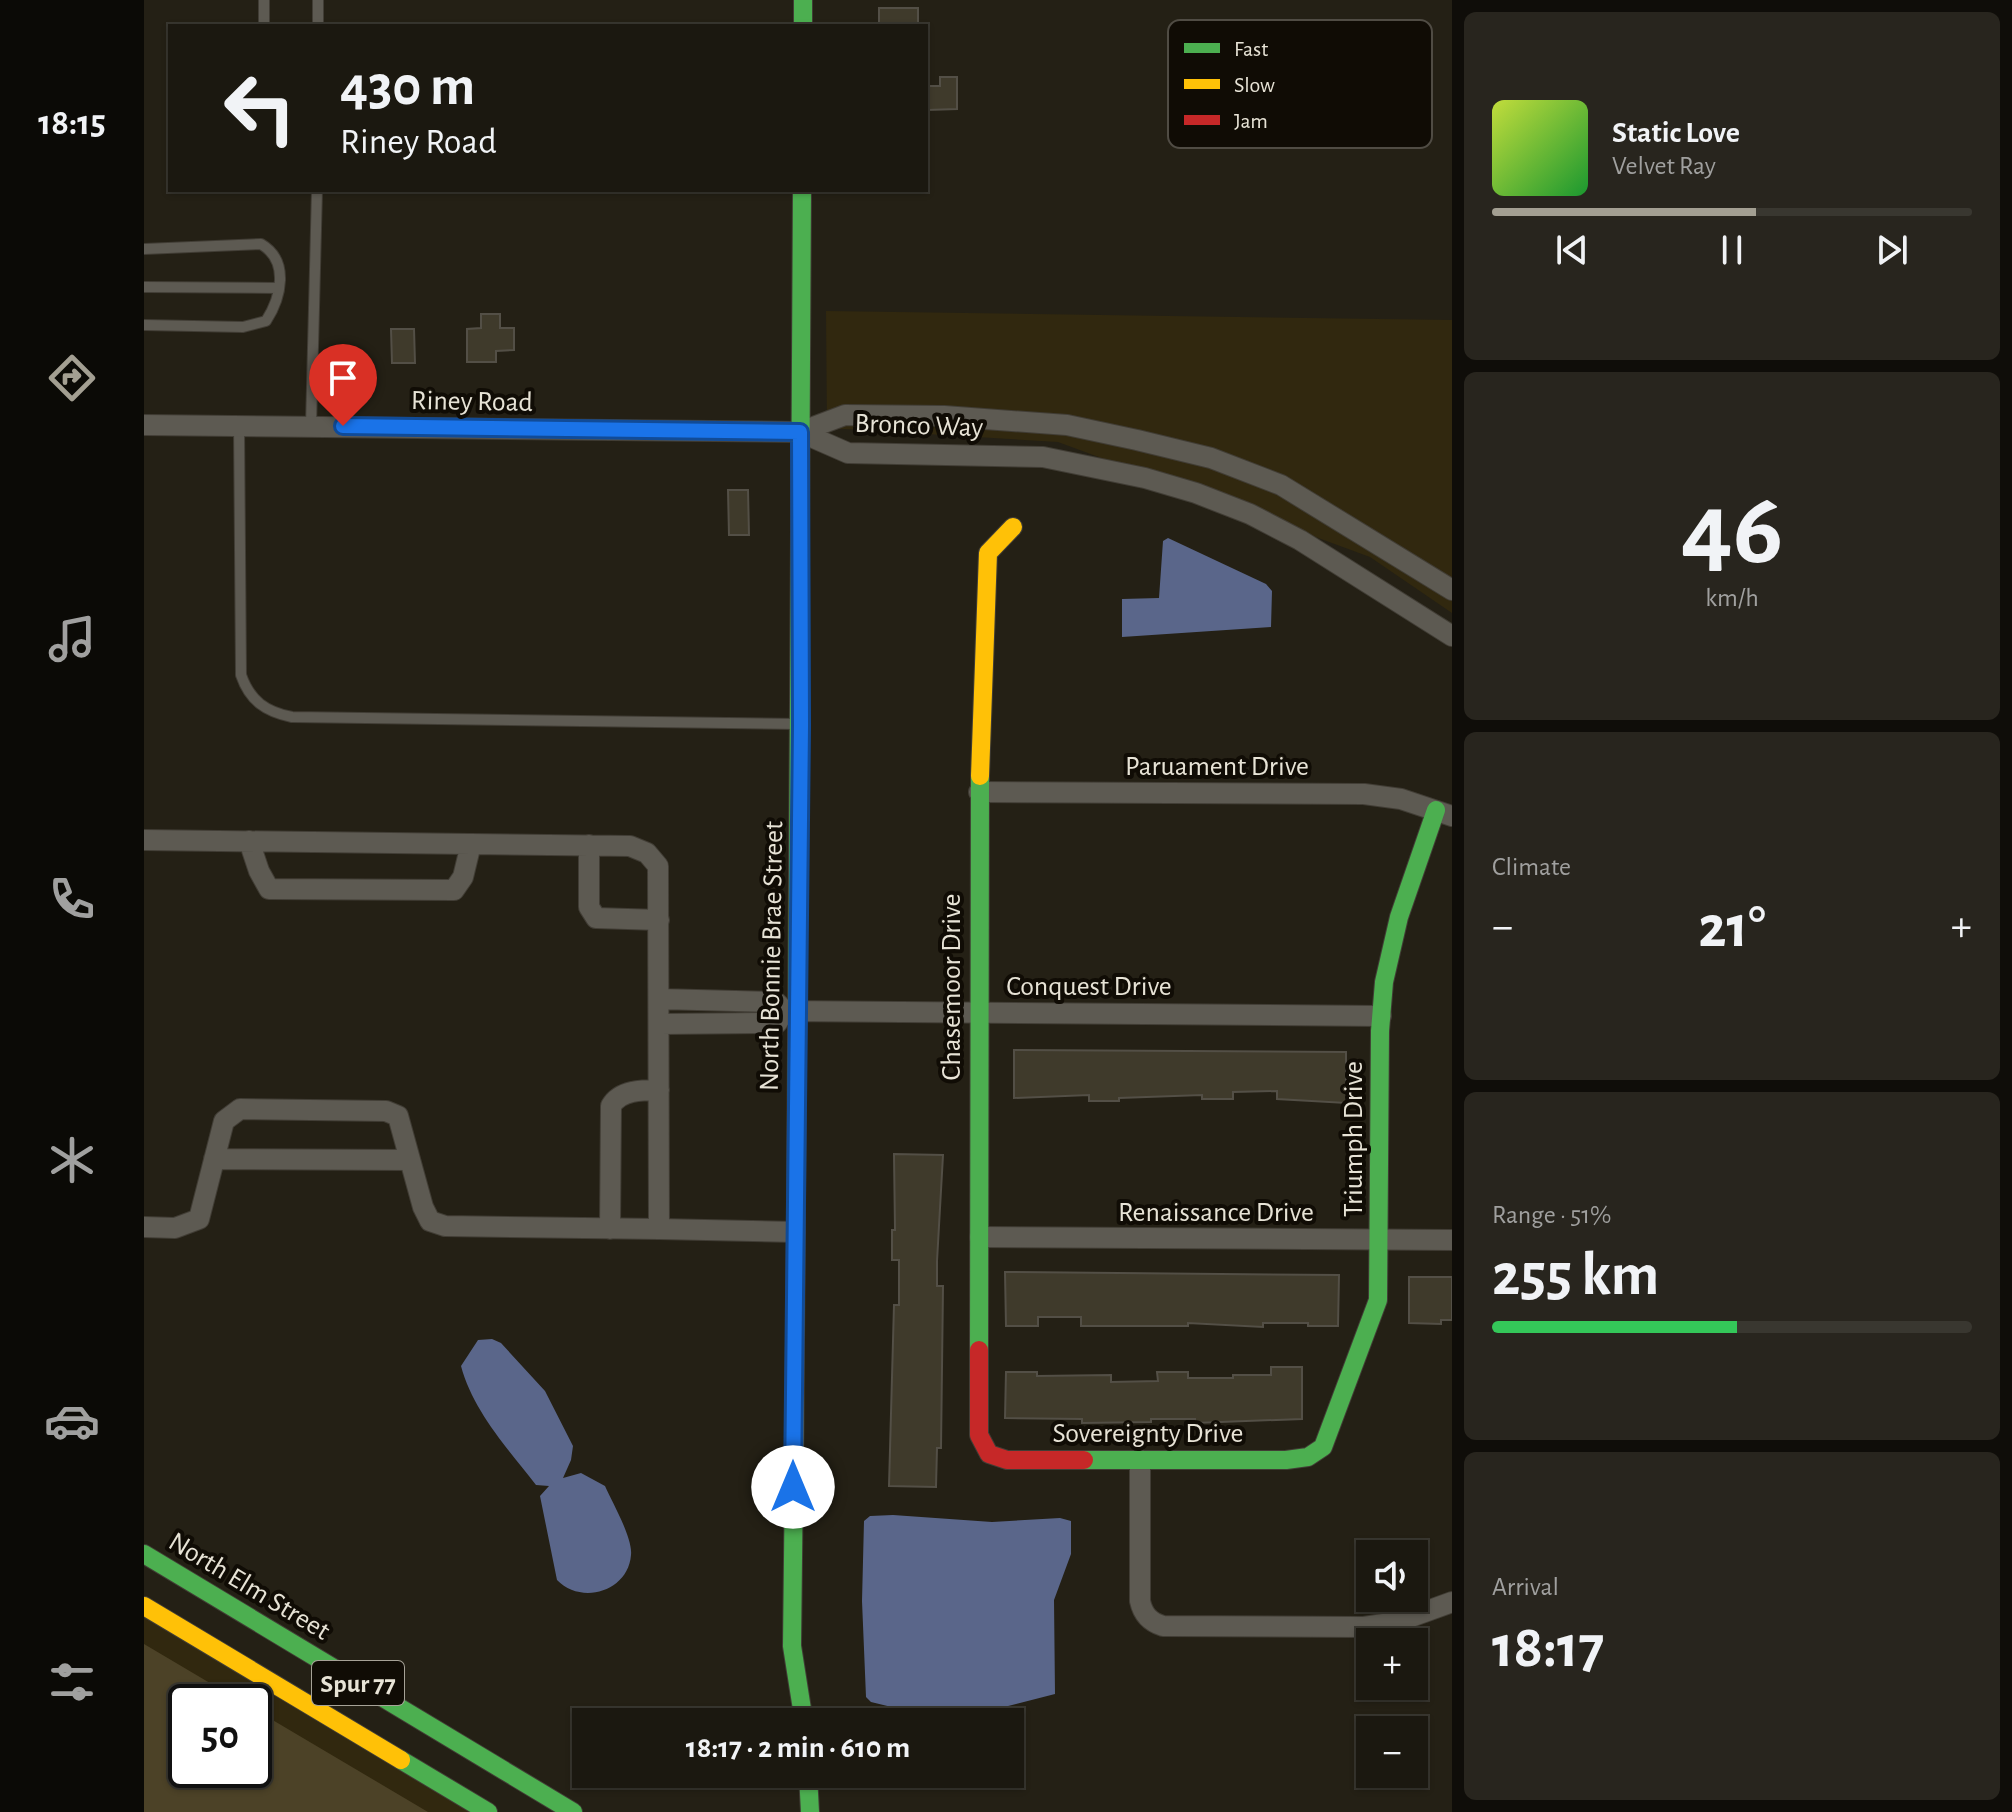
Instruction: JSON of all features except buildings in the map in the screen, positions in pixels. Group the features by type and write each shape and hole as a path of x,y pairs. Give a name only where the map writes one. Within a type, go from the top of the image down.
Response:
{"main road":[{"path":"803,0 803,24"},
{"name":"North Bonnie Brae Street","path":"802,192 801,725 791,1011 795,1232 792,1646 802,1708"},
{"name":"Chasemoor Drive","path":"989,1454 983,1448 979,1435 979,792 988,553 1013,527"},
{"name":"Triumph Drive","path":"1308,1457 1323,1447 1374,1316 1380,1286 1381,1016 1386,971 1399,917 1444,813"},
{"name":"Sovereignty Drive","path":"989,1454 1007,1460 1308,1457"},
{"name":"North Elm Street","path":"144,1554 573,1812"},
{"name":"Spur 77","path":"144,1606 488,1812"},
{"path":"809,1788 810,1812"}],"street":[{"name":"Bronco Way","path":"800,432 845,415 1006,419 1067,425 1211,458 1281,485 1452,590"},
{"name":"Riney Road","path":"144,425 800,432"},
{"name":"Bronco Way","path":"800,432 848,453 1043,457 1132,475 1196,493 1250,514 1300,540 1452,636"},
{"name":"Paruament Drive","path":"979,792 1364,794 1401,799 1444,813"},
{"path":"144,840 630,846 647,853 658,866 659,1229"},
{"path":"249,841 269,889 454,890 463,877 471,844"},
{"path":"589,845 589,907 596,918 659,920"},
{"path":"659,999 776,1002 791,1011 777,1023 660,1024"},
{"name":"Conquest Drive","path":"791,1011 1381,1016"},
{"path":"610,1229 611,1106 614,1100 636,1091 659,1090"},
{"path":"144,1227 175,1228 199,1219 224,1121 240,1109 386,1111 398,1116 430,1221 445,1226 795,1232"},
{"path":"214,1159 410,1160"},
{"name":"Renaissance Drive","path":"980,1237 1452,1240"},
{"path":"1140,1460 1140,1601 1147,1618 1163,1626 1364,1627 1421,1615 1452,1602"}],"lane":[{"path":"264,0 264,24"},
{"path":"318,0 318,24"},
{"path":"311,426 316,192"},
{"path":"144,249 261,244 271,250 278,263 279,288 279,300 266,321 243,327 144,325"},
{"path":"144,287 279,288"},
{"path":"239,425 241,675 245,686 261,707 292,717 801,725"}],"shaded area":[{"path":"826,311 1452,320 1452,613 1370,557 1058,442 827,428"},
{"path":"144,1617 258,1684 168,1684 168,1788 272,1788 272,1692 475,1812 144,1812"},
{"path":"144,1644 212,1684 168,1684 168,1788 272,1788 272,1720 428,1812 144,1812"}],"water":[{"path":"1168,538 1266,584 1272,591 1271,627 1122,637 1122,599 1159,598 1163,541"},
{"path":"492,1339 501,1343 545,1391 573,1446 563,1478 581,1473 605,1486 631,1548 628,1568 613,1586 602,1591 578,1592 557,1580 540,1496 549,1486 536,1485 492,1429 474,1399 461,1366 478,1340"},
{"path":"870,1516 992,1522 1060,1518 1071,1521 1071,1554 1054,1600 1055,1694 1000,1708 896,1708 871,1702 866,1697 862,1601 864,1521"}],"traffic: fast":[{"path":"803,0 803,24"},
{"path":"796,1213 802,192"},
{"path":"979,1350 980,776"},
{"path":"1084,1460 1286,1460 1308,1457 1323,1447 1378,1300 1380,1031 1384,982 1399,917 1436,810"},
{"path":"794,1471 792,1646 802,1708"},
{"path":"144,1554 573,1812"},
{"path":"401,1760 488,1812"},
{"path":"809,1788 810,1812"}],"traffic: slow":[{"path":"980,776 988,553 1013,527"},
{"path":"794,1471 796,1213"},
{"path":"144,1606 401,1760"}],"traffic: jam":[{"path":"979,1350 979,1435 989,1454 1007,1460 1084,1460"}],"route":[{"path":"343,426 800,432 801,725 793,1487"}]}
